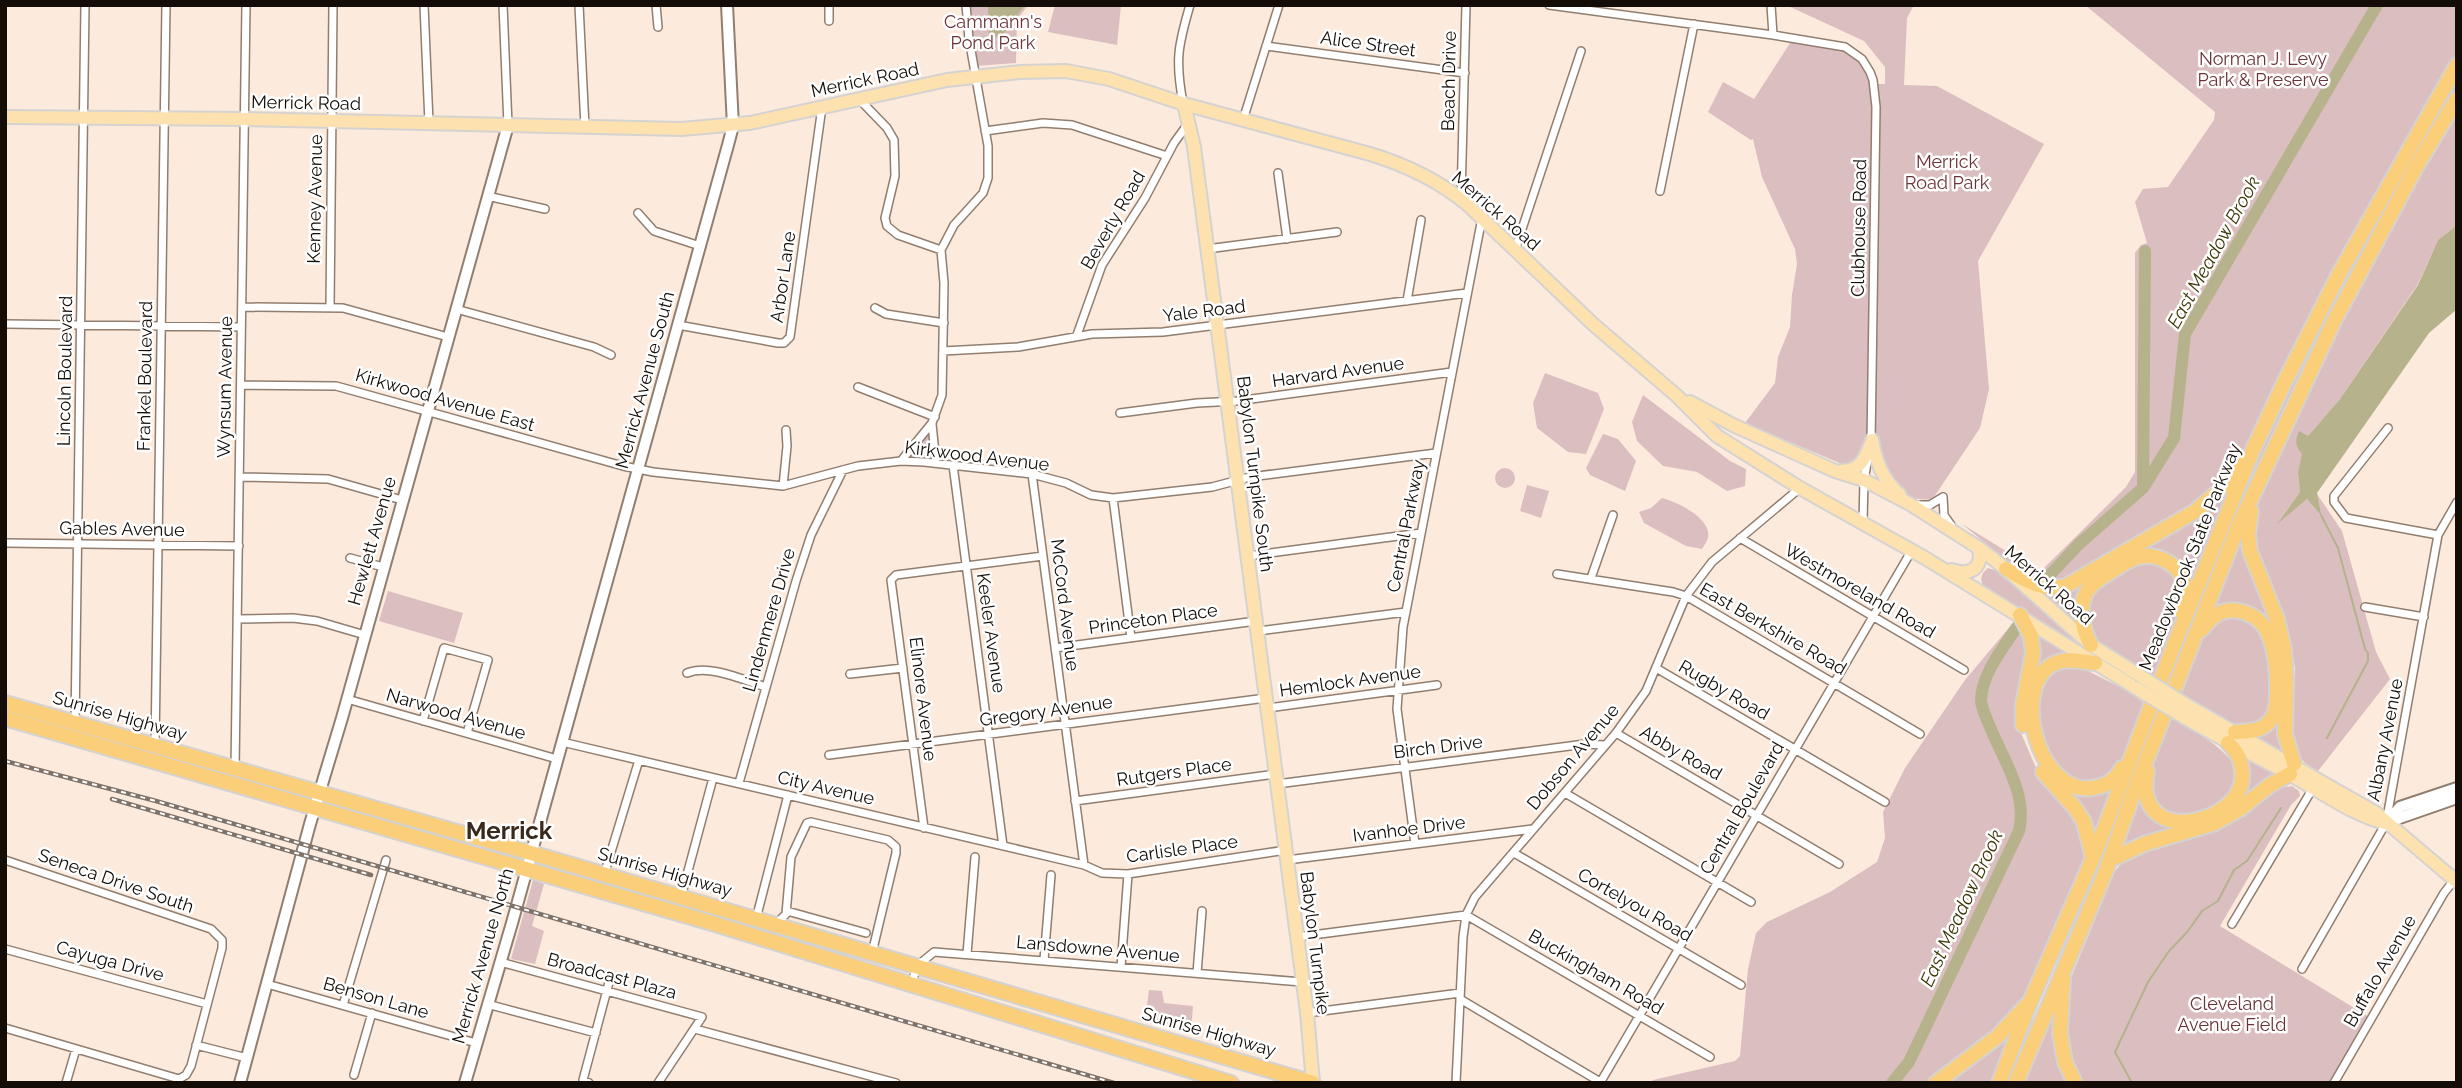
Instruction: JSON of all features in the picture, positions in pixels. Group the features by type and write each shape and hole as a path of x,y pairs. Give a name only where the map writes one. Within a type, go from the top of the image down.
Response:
{"highway":[{"name":"Meadowbrook State Parkway","path":"2016,1083 2110,860 2176,640 2252,452 2284,383 2372,213 2457,65"},
{"name":"Meadowbrook State Parkway","path":"1999,1083 2030,1002 2093,858 2333,323 2410,178 2457,99"},
{"path":"2006,569 2032,584 2051,589 2080,580 2194,512 2220,490 2252,452"},
{"path":"2110,860 2144,844 2215,823 2240,809 2292,769 2285,734 2284,649 2277,619 2250,551 2248,535 2252,499"},
{"path":"2091,645 2085,636 2082,609 2087,591 2098,580 2129,561 2146,556 2162,558 2172,564 2183,580 2185,589 2176,640"},
{"path":"2146,742 2145,783 2148,803 2166,820 2185,823 2211,815 2232,802 2238,793 2243,777 2232,738 2258,730 2271,720 2275,712 2277,672 2267,630 2253,616 2230,611 2213,617 2193,639"},
{"path":"2020,615 2031,636 2033,653 2023,705 2027,741 2041,771 2075,808 2084,822 2093,858"},
{"path":"2095,663 2068,659 2057,662 2042,673 2033,695 2032,719 2041,752 2060,778 2078,788 2088,789 2115,779 2146,742"},
{"name":"Sunrise Highway","path":"5,703 74,730 314,809 712,923 1231,1083"},
{"name":"Sunrise Highway","path":"5,718 155,746 531,853 1313,1083"},
{"path":"2063,975 2060,1033 2065,1062 2074,1083"},
{"path":"1936,1083 1997,1037 2030,1002"}],"main road":[{"name":"Merrick Avenue South","path":"557,759 733,126 727,5"},
{"name":"Merrick Road","path":"5,117 244,119 681,129 733,126 942,82 1037,71 1084,74 1109,79 1184,104 1398,163 1436,181 1461,199 1594,325 1677,396 1717,436 1800,488 1989,596 2095,663 2137,682 2232,738 2376,813 2456,880"},
{"name":"Babylon Turnpike South","path":"1184,104 1194,147 1287,855"},
{"name":"Hewlett Avenue","path":"240,1083 314,809 508,125"},
{"name":"Merrick Road","path":"1677,396 1733,425 1835,471 1864,480 1910,504 1979,548 2006,569 2137,682"},
{"path":"1835,471 1849,471 1863,462 1872,440"},
{"path":"1872,440 1875,460 1883,476 1910,504"},
{"path":"1767,468 1781,447"},
{"path":"1925,558 1958,572 1973,572 1980,556 1979,548"},
{"path":"1989,596 1981,590 1978,581 1981,572 1988,566 1998,565 2006,569"},
{"name":"Merrick Avenue North","path":"465,1083 557,759"},
{"name":"Merrick Road","path":"2292,769 2313,788 2362,817 2386,823"},
{"path":"2386,823 2400,807 2457,788"},
{"path":"2386,823 2457,798"},
{"name":"Babylon Turnpike","path":"1287,855 1313,1083"}],"street":[{"name":"Lincoln Boulevard","path":"74,730 85,5"},
{"name":"Frankel Boulevard","path":"155,746 166,5"},
{"name":"Wynsum Avenue","path":"235,769 246,5"},
{"name":"Kenney Avenue","path":"330,308 333,5"},
{"path":"425,5 429,123"},
{"name":"Hewlett Avenue","path":"503,5 508,125"},
{"path":"579,5 585,127"},
{"path":"656,5 657,27"},
{"path":"829,5 829,21"},
{"path":"901,461 933,420 942,395 944,323 941,250 954,225 976,203 985,189 989,162 966,5"},
{"path":"1184,104 1178,48 1191,5"},
{"path":"1243,120 1279,5"},
{"name":"Beach Drive","path":"1461,199 1466,5"},
{"name":"Clubhouse Road","path":"1549,5 1845,47 1861,59 1873,80 1876,107 1872,440 1864,480 1863,522"},
{"path":"1621,15 1622,5"},
{"path":"1771,5 1773,35"},
{"path":"1660,191 1695,24"},
{"name":"Alice Street","path":"1266,46 1465,73"},
{"path":"1515,250 1581,51"},
{"path":"860,100 887,128 894,140 895,176 886,218 887,226 898,235 941,250"},
{"name":"Arbor Lane","path":"678,326 778,343 784,343 790,337 822,107"},
{"path":"985,131 1043,123 1072,124 1167,156"},
{"name":"Beverly Road","path":"1077,335 1102,265 1187,125"},
{"path":"1278,173 1287,239"},
{"path":"487,196 545,209"},
{"path":"638,213 654,232 700,246"},
{"name":"Central Parkway","path":"1415,844 1397,709 1406,612 1482,218"},
{"path":"1407,301 1421,220"},
{"path":"1208,250 1337,232"},
{"name":"Yale Road","path":"943,351 1018,347 1077,335 1152,333 1467,293"},
{"path":"242,307 356,311 448,337"},
{"path":"875,308 886,314 944,323"},
{"path":"456,309 594,347 611,355"},
{"path":"5,324 242,327"},
{"name":"Harvard Avenue","path":"1120,413 1452,372"},
{"name":"Kirkwood Avenue East","path":"241,385 336,386 638,469"},
{"path":"858,387 933,420"},
{"path":"933,420 936,463"},
{"path":"2388,428 2334,496 2334,502 2346,518 2438,535"},
{"path":"783,486 786,429"},
{"name":"Kirkwood Avenue","path":"638,469 783,486 858,466 901,461 936,463 1032,474 1066,483 1091,495 1113,498 1212,487 1250,477 1436,453"},
{"name":"Keeler Avenue","path":"953,465 1003,846"},
{"name":"Lindenmere Drive","path":"739,783 811,535 844,470"},
{"name":"McCord Avenue","path":"1032,474 1084,866"},
{"path":"240,477 328,479 402,500"},
{"name":"Dobson Avenue","path":"1456,1083 1466,915 1479,891 1616,733 1646,691 1686,596 1712,562 1800,488"},
{"path":"1910,504 1930,505 1943,497 1947,520 1964,538"},
{"path":"1113,498 1131,638"},
{"name":"Albany Avenue","path":"2302,969 2386,823 2438,535 2457,502"},
{"path":"1591,578 1613,515"},
{"path":"1248,556 1421,533"},
{"name":"Westmoreland Road","path":"1740,538 1964,670"},
{"name":"Gables Avenue","path":"5,543 239,546"},
{"name":"Central Boulevard","path":"1601,1082 1912,550"},
{"path":"966,566 1043,556"},
{"path":"350,558 383,567"},
{"name":"Elinore Avenue","path":"924,828 891,580 896,575 966,566"},
{"name":"East Berkshire Road","path":"1557,573 1686,596 1920,734"},
{"path":"2365,607 2424,617"},
{"name":"Princeton Place","path":"1055,648 1131,638 1406,612"},
{"path":"237,619 293,618 317,621 365,635"},
{"path":"423,721 444,648 488,660 467,733"},
{"path":"850,674 902,668"},
{"name":"Rugby Road","path":"1656,668 1885,802"},
{"path":"687,673 697,669 708,670 766,687"},
{"name":"Hemlock Avenue","path":"1267,703 1437,685"},
{"name":"Narwood Avenue","path":"347,699 557,759"},
{"name":"Gregory Avenue","path":"829,755 1065,724 1267,703"},
{"name":"Abby Road","path":"1616,733 1839,864"},
{"name":"City Avenue","path":"562,742 1084,866"},
{"name":"Birch Drive","path":"1277,779 1405,768 1585,744 1604,745"},
{"path":"604,875 639,760"},
{"path":"681,897 713,778"},
{"name":"Rutgers Place","path":"1075,801 1277,779"},
{"path":"2232,924 2313,788"},
{"path":"1565,793 1751,902"},
{"path":"756,919 788,795"},
{"path":"776,925 787,911 791,858 807,822 893,843 896,853 872,953"},
{"name":"Ivanhoe Drive","path":"1287,855 1415,844 1534,829"},
{"name":"Cortelyou Road","path":"1514,853 1741,985"},
{"name":"Carlisle Place","path":"1084,866 1102,873 1128,874 1287,855"},
{"path":"967,954 975,857"},
{"name":"Seneca Drive South","path":"5,860 217,933 222,940 222,948 207,1004"},
{"path":"343,1005 386,860"},
{"path":"1121,967 1128,874"},
{"path":"1044,960 1051,875"},
{"name":"Buffalo Avenue","path":"2334,1083 2444,893 2456,880"},
{"path":"787,911 866,933"},
{"path":"1197,973 1202,911"},
{"path":"1297,937 1466,915"},
{"name":"Buckingham Road","path":"1466,915 1710,1057"},
{"name":"Cayuga Drive","path":"5,949 207,1004"},
{"name":"Lansdowne Avenue","path":"917,966 934,952 1302,982"},
{"name":"Broadcast Plaza","path":"500,962 702,1017 695,1029"},
{"path":"911,986 917,966"},
{"path":"589,1083 583,1080 611,975"},
{"name":"Benson Lane","path":"267,984 476,1043"},
{"path":"1307,1013 1460,996 1601,1082"},
{"path":"5,1028 179,1080 191,1066 207,1004"},
{"path":"487,1004 596,1033"},
{"path":"354,1075 372,1013"},
{"path":"659,1083 695,1029 866,1079 896,1083"},
{"path":"196,1045 247,1058"},
{"path":"66,1083 76,1049"}],"green space":[{"name":"Cammann's Pond Park","path":"967,5 1028,5 1017,20 1016,63 975,66"},
{"path":"1055,5 1121,5 1117,45 1048,32"},
{"name":"Merrick Road Park","path":"1786,5 1914,5 1907,18 1904,85 1937,86 2044,144 1978,261 1989,389 1980,428 1932,500 1909,498 1886,474 1874,444 1877,84 1885,84 1885,67 1864,41"},
{"name":"Norman J. Levy Park & Preserve","path":"2085,5 2457,5 2457,53 2390,168 2276,380 2244,452 2226,479 2209,496 2052,586 2024,575 1962,524 2040,572 2126,487 2135,472 2135,253 2141,245 2147,243 2135,202 2143,189 2168,187 2214,120 2215,112"},
{"path":"1792,40 1823,45 1853,56 1867,71 1873,92 1869,439 1859,462 1849,467 1745,423 1775,383 1778,357 1790,327 1797,264 1795,249 1762,177 1753,139 1708,112 1723,82 1754,99"},
{"path":"2457,78 2457,86 2337,303 2291,396 2198,608 2196,606 2242,492 2304,358 2377,216"},
{"path":"2457,108 2457,225 2438,240 2418,284 2340,399 2308,436 2298,474 2300,492 2279,521 2307,499 2320,513 2317,494 2342,531 2376,652 2390,679 2318,771 2305,763 2295,751 2291,738 2295,668 2287,627 2256,553 2253,515 2306,391 2369,266"},
{"path":"1545,373 1598,393 1604,409 1586,454 1568,452 1537,428 1533,403"},
{"path":"1643,395 1730,461 1746,469 1745,486 1727,491 1697,472 1663,466 1637,441 1632,422"},
{"path":"930,429 934,461 903,459"},
{"path":"1603,434 1618,439 1636,461 1625,491 1590,475 1586,468"},
{"path":"1505,468 1512,471 1515,478 1512,485 1505,488 1498,485 1495,478 1498,471"},
{"path":"1527,485 1549,491 1541,518 1520,511"},
{"path":"2229,490 2188,597 2187,584 2149,553 2097,578 2080,625 2075,625 2031,586 2045,591"},
{"path":"1662,498 1684,507 1705,524 1708,538 1702,549 1686,546 1644,523 1639,512 1651,508"},
{"path":"2243,530 2254,574 2280,645 2285,753 2253,738 2253,735 2265,729 2274,718 2279,703 2281,669 2278,652 2267,625 2245,609 2209,613"},
{"path":"2138,562 2164,565 2180,583 2179,612 2157,677 2140,672 2124,662 2097,640 2086,625 2089,595 2095,586"},
{"path":"1988,568 2001,572 2107,665 1986,589 1981,578"},
{"path":"388,591 463,613 454,643 379,621"},
{"path":"2219,617 2248,617 2267,639 2273,706 2263,725 2243,726 2225,720 2180,691 2203,633"},
{"path":"2012,624 2023,635 2025,651 2017,703 2021,733 2039,775 2077,817 2084,838 2084,857 2022,1004 2008,1020 1928,1083 1651,1083 1653,1080 1735,1061 1740,1056 1748,969 1756,933 1767,922 1830,892 1877,862 1885,838 1883,812 1905,768 1965,680"},
{"path":"2038,633 2079,659 2070,658 2032,685 2050,773 2113,791 2094,845 2052,784 2028,733 2027,697"},
{"path":"2055,667 2082,668 2122,688 2148,705 2121,764 2111,777 2082,787 2050,763 2035,725 2044,676"},
{"path":"2168,717 2218,747 2239,773 2225,804 2184,821 2153,807 2151,770"},
{"path":"2245,758 2277,776 2225,815 2121,848 2143,784 2164,823 2229,808"},
{"name":"Cleveland Avenue Field","path":"2277,786 2292,786 2299,791 2300,796 2291,805 2220,926 2369,1017 2331,1083 2077,1083 2063,1029 2070,980 2115,871 2126,858"},
{"path":"533,880 544,884 532,926 544,931 535,964 511,959"},
{"path":"1149,990 1162,991 1164,1003 1193,1006 1191,1033 1145,1020"},
{"path":"2057,1005 2070,1083 2023,1083 2026,1070"},
{"path":"2009,1030 2013,1034 1992,1083 1943,1083"}],"shaded area":[{"path":"988,5 1025,5 1002,36 989,38"},
{"path":"2457,225 2457,309 2429,333 2317,493 2321,515 2307,499 2277,524 2300,492 2298,473 2302,454 2296,443 2299,431 2308,436 2340,399 2418,285 2438,240"}],"waterway":[{"name":"East Meadow Brook","path":"2047,578 2079,544 2143,488 2174,438 2185,334 2377,5"},
{"path":"2143,488 2145,251"},
{"path":"2321,515 2338,548 2368,653 2368,661 2327,738"},
{"name":"East Meadow Brook","path":"1892,1083 1909,1062 2019,831 2021,818 2017,791 1981,701 1989,672 2017,627"},
{"path":"2132,1083 2115,1052 2148,982 2202,911 2218,901 2234,870 2247,861 2281,808"}],"railway":[{"path":"5,761 156,801 1114,1083"},
{"path":"112,799 371,875"}],"district":[{"name":"Merrick","path":"509,831"}]}
